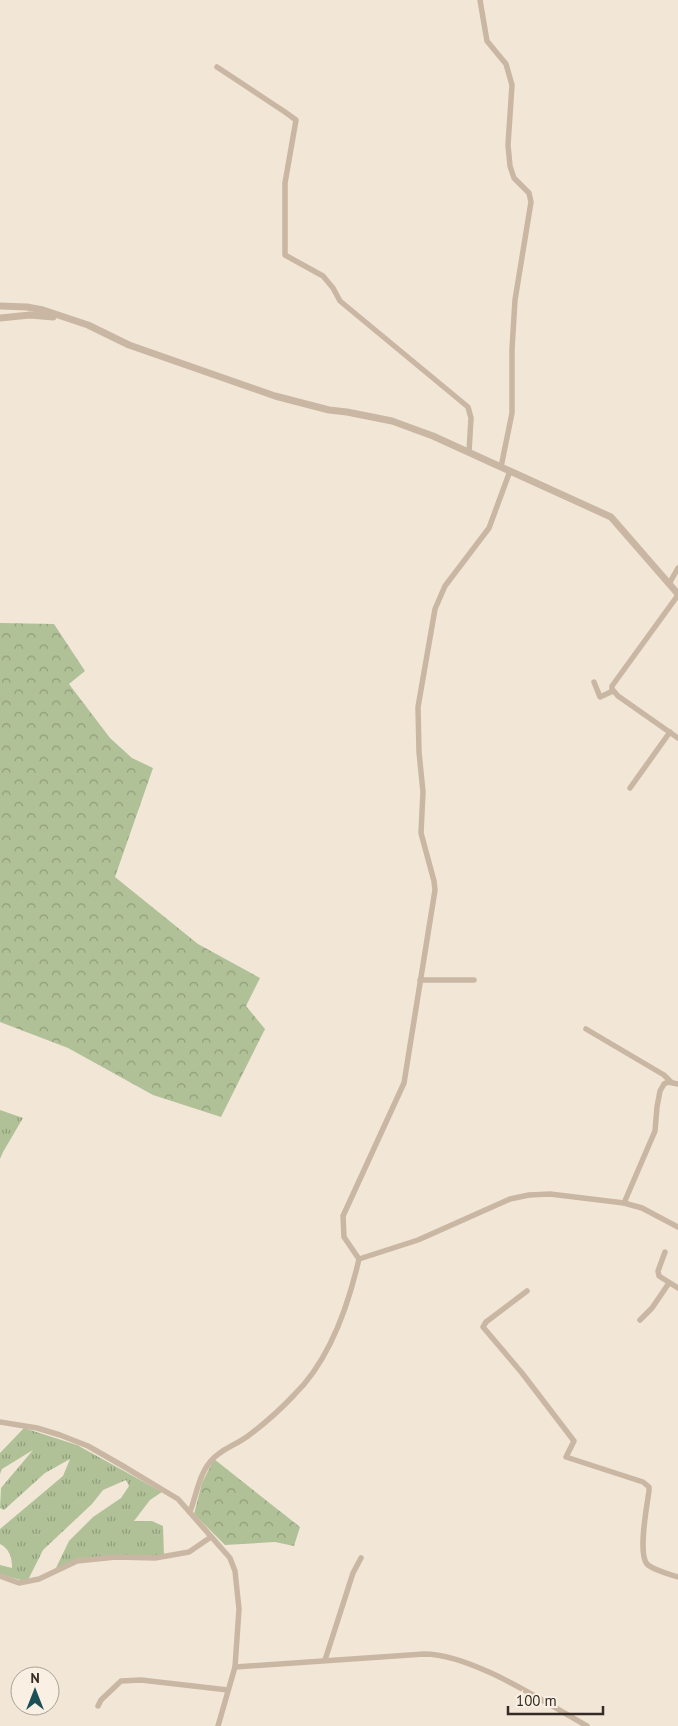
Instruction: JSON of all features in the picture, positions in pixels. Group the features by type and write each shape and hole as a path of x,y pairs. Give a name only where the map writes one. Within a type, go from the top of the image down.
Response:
{"street":[{"path":"480,0 487,41 506,64 512,85 508,145 510,166 514,178 529,193 531,202 515,300 512,349 512,413 501,467"},
{"path":"217,67 296,120 285,183 285,255 323,276 334,288 340,301 468,408 471,418 469,452"},
{"path":"0,306 43,310 88,325 129,345 275,396 329,410 392,420 433,436 611,517 678,594 612,686 613,691 678,738"},
{"path":"0,318 30,316 66,319"},
{"path":"190,1512 205,1468 210,1462 247,1436 295,1394 322,1357 337,1332 352,1289 359,1259 344,1237 343,1216 404,1083 435,890 421,833 423,792 419,752 418,707 422,676 435,609 445,586 489,528 510,471"},
{"path":"669,584 678,568"},
{"path":"594,682 600,697 613,691"},
{"path":"630,788 670,732"},
{"path":"420,980 474,980"},
{"path":"586,1030 664,1075 671,1082 678,1084"},
{"path":"624,1203 655,1131 657,1107 662,1087 671,1082"},
{"path":"359,1259 418,1240 510,1198 550,1194 624,1203 642,1208 678,1227"},
{"path":"665,1252 658,1271 659,1276 678,1288"},
{"path":"640,1320 652,1308 669,1283"},
{"path":"527,1291 486,1322 483,1328 522,1373 574,1441 566,1457 643,1482 647,1485 649,1491 642,1548 644,1559 648,1566 678,1577"},
{"path":"0,1422 37,1428 88,1446 178,1499 230,1558 235,1571 239,1609 235,1667 218,1726"},
{"path":"0,1576 19,1583 39,1578 77,1561 116,1557 155,1558 189,1552 211,1537"},
{"path":"326,1660 353,1573 361,1558"},
{"path":"235,1667 424,1654 444,1655 508,1681 587,1726"},
{"path":"98,1706 101,1700 120,1681 141,1680 228,1690"}],"green space":[{"path":"0,623 54,624 85,671 69,684 110,738 132,758 153,768 115,877 198,944 260,978 246,1006 265,1029 221,1117 153,1095 68,1048 0,1022"},
{"path":"0,1110 23,1118 0,1159"},
{"path":"24,1428 77,1445 162,1492 150,1500 134,1521 152,1521 163,1526 164,1556 88,1559 54,1572 69,1541 93,1517 121,1498 129,1486 126,1480 103,1490 92,1504 43,1550 27,1582 0,1574 0,1565 12,1568 12,1561 6,1548 0,1544 0,1529 63,1476 70,1459 45,1473 4,1510 0,1508 1,1488 33,1450 2,1469 0,1474 0,1453"},
{"path":"214,1459 300,1527 294,1546 275,1542 225,1545 194,1514 202,1483"}]}
